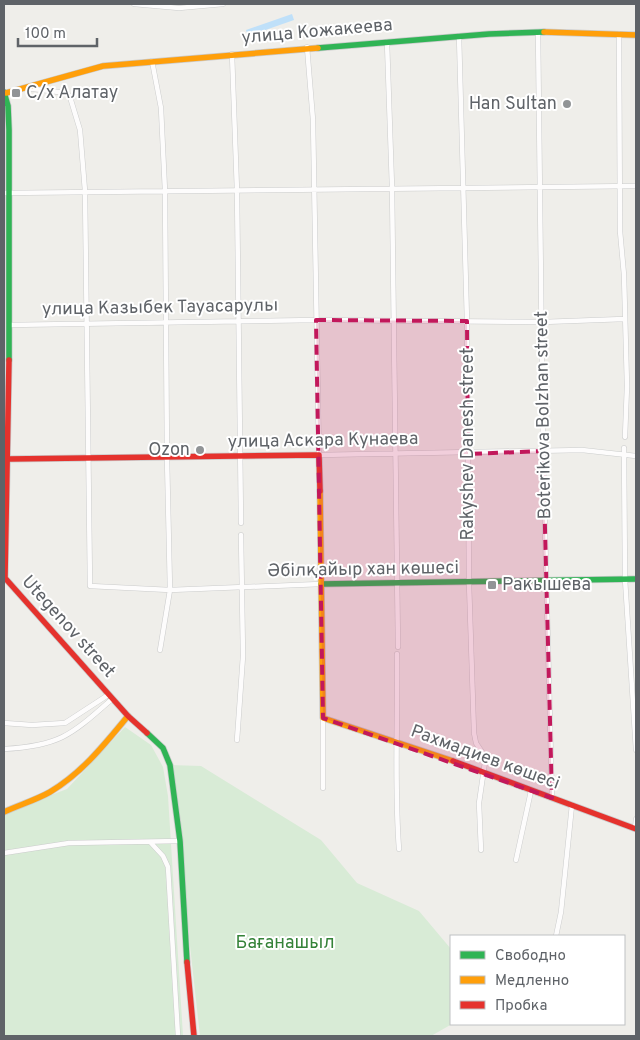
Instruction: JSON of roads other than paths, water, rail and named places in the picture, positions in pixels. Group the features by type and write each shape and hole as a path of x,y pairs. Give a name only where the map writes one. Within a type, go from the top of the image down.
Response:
{"street":[{"path":"134,4 180,8 223,4"},
{"name":"улица Кожакеева","path":"4,93 103,66 152,61 459,36 538,32 636,34"},
{"name":"Boterikova Bolzhan street","path":"538,32 543,322 543,451 552,798"},
{"path":"619,34 620,231 626,386 625,437"},
{"name":"Rakyshev Danesh street","path":"459,36 467,321 469,582 474,733 476,743 484,755 479,803 481,850"},
{"path":"387,42 392,187 392,321 398,647"},
{"path":"307,47 313,120 324,718 323,788"},
{"path":"232,54 237,191 237,323 241,523"},
{"path":"152,61 161,108 166,191 167,458 170,590 160,650"},
{"path":"24,88 67,93 70,97 80,130 85,191 89,459"},
{"name":"Utegenov street","path":"4,93 7,192 6,325 9,459 4,578 110,697 164,748 176,792 183,912 194,1036"},
{"path":"7,192 636,186"},
{"name":"улица Казыбек Тауасарулы","path":"6,325 237,323 316,320 543,322 624,318"},
{"path":"624,448 625,579 636,750"},
{"name":"улица Аскара Кунаева","path":"9,459 468,454 582,450 636,456"},
{"name":"Әбілқайыр хан көшесі","path":"89,459 90,586 170,590 321,584 636,579"},
{"path":"236,740 243,656 241,535"},
{"path":"397,654 398,743 395,803 399,849"},
{"path":"4,723 32,725 66,723 110,697"},
{"path":"4,749 44,745 65,738 110,697"},
{"path":"4,812 50,792 78,772 106,744 128,716"},
{"name":"Рахмадиев көшесі","path":"324,718 482,771 636,829"},
{"path":"516,860 531,791"},
{"path":"556,935 562,912 572,805"},
{"path":"636,819 636,829"},
{"path":"4,853 69,843 180,841"},
{"path":"151,843 163,856 168,867 178,1036"}],"water":[{"path":"292,14 294,20 248,36 246,30"}],"place":[{"name":"С/х Алатау","path":"16,93"},
{"name":"Han Sultan","path":"567,104"},
{"name":"Ozon","path":"200,450"},
{"name":"Ракышева","path":"492,585"}],"park label":[{"name":"Бағанашыл","path":"285,943"}]}
